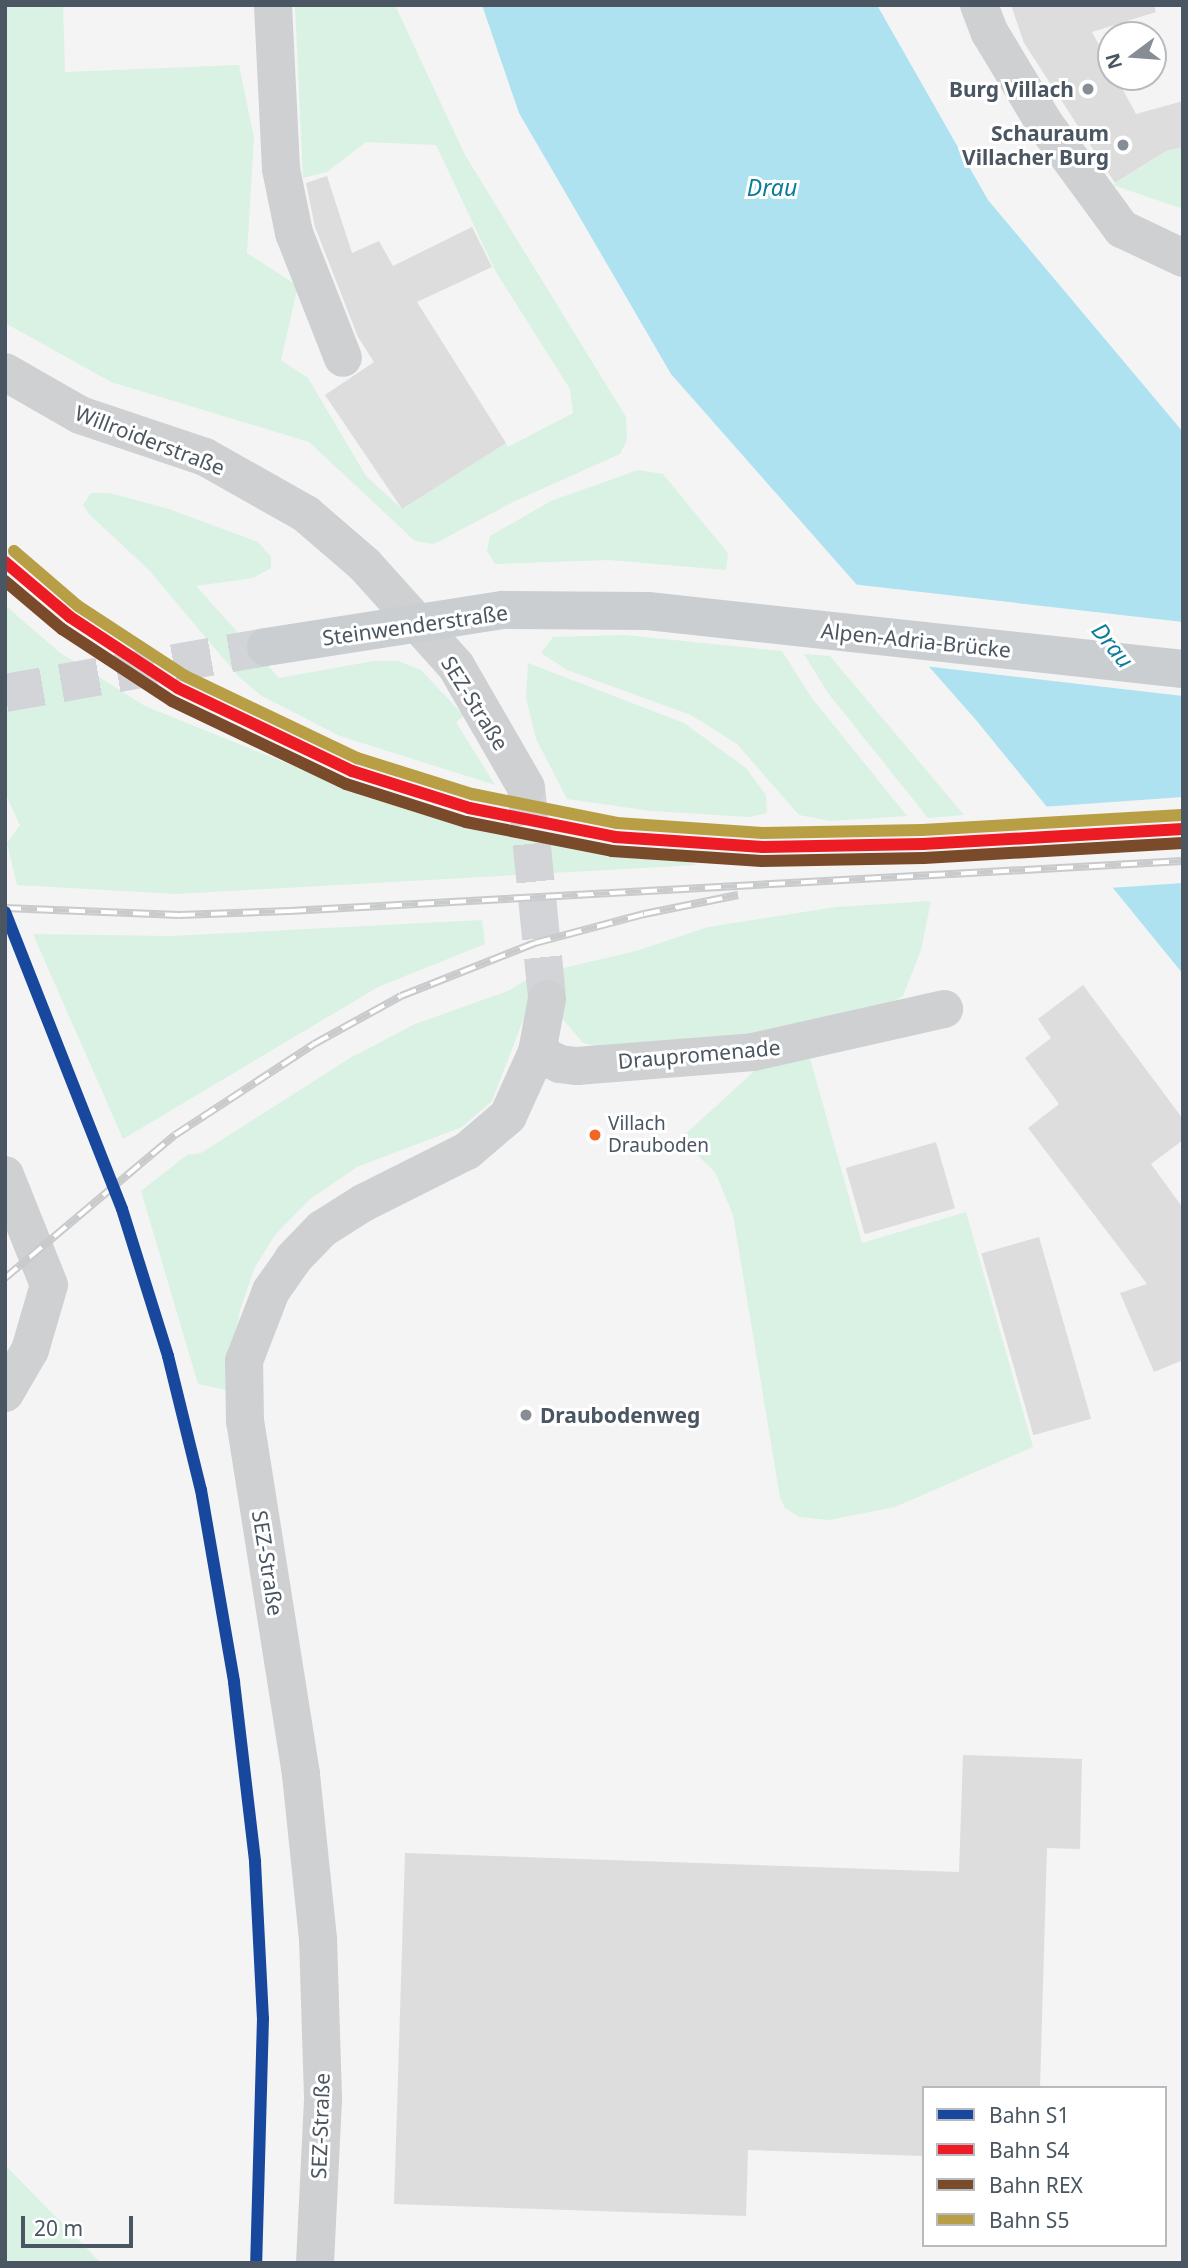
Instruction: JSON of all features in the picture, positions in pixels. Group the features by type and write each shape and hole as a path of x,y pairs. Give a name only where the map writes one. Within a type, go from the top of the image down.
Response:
{"main road":[{"name":"Steinwenderstraße","path":"266,647 503,610 648,611"},
{"name":"Alpen-Adria-Brücke","path":"648,611 1183,669"}],"street":[{"path":"273,5 281,169 294,233 343,358"},
{"path":"979,5 990,33 1044,123 1122,229 1183,258"},
{"name":"Willroiderstraße","path":"5,372 80,415 205,457 306,514 365,565 417,622"},
{"name":"SEZ-Straße","path":"417,622 456,666 526,787"},
{"name":"SEZ-Straße","path":"315,2263 323,2097 318,1939 301,1774 245,1422 244,1361 253,1328 293,1258 342,1215 490,1135 516,1105 537,1052 547,999"},
{"name":"Draupromenade","path":"537,1052 560,1065 577,1066 753,1052 944,1009"},
{"path":"5,1175 49,1285 30,1350 5,1393"}],"green space":[{"path":"5,5 63,5 65,72 239,65 254,138 247,253 298,286 281,360 308,378 366,476 402,509 506,443 508,447 573,413 570,389 496,272 436,145 366,142 327,172 303,178 295,5 395,5 465,155 626,417 627,440 620,454 515,501 434,544 415,541 309,442 111,382 5,323"},
{"path":"1183,147 1183,209 1113,185 1166,151"},
{"path":"638,470 663,474 728,553 726,570 609,560 495,564 487,551 490,536 551,501"},
{"path":"91,493 109,493 169,509 258,542 271,557 271,568 253,578 196,586 279,678 373,661 398,661 421,670 464,716 456,722 495,785 340,736 262,696 239,677 149,570 89,514 83,505"},
{"path":"5,605 59,652 145,706 375,799 462,823 570,844 666,855 697,865 177,894 17,885 7,843 20,825 5,793"},
{"path":"625,635 782,651 811,697 907,816 831,821 799,815 737,744 691,715 567,670 541,653 553,637"},
{"path":"804,654 830,656 964,815 928,818 828,693"},
{"path":"528,663 684,723 746,768 766,795 767,813 750,817 651,811 567,799 536,739 526,698"},
{"path":"931,901 921,950 903,996 873,1013 763,1033 607,1049 583,1043 559,1015 527,1010 492,1101 462,1127 357,1167 309,1200 275,1235 255,1267 240,1310 226,1390 198,1384 141,1191 187,1155 201,1153 350,1058 415,1024 508,991 534,975 636,951 708,927 836,907"},
{"path":"482,920 485,944 378,987 123,1139 33,934 171,936"},
{"path":"809,1055 862,1243 966,1212 1033,1447 895,1507 829,1520 799,1517 785,1508 780,1497 733,1215 715,1172 680,1139 761,1065"},
{"path":"5,2165 101,2263 5,2263"}],"water":[{"name":"Drau","path":"482,5 877,5 988,200 1183,432 1183,974 976,720 671,374 519,113"}],"pier":[{"path":"851,584 1183,622 1183,696 924,666"},
{"path":"1183,797 1183,883 1109,888 1042,807"}],"building":[{"name":"Burg Villach","path":"1011,5 1154,5 1156,12 1127,21 1097,21 1097,30 1092,32 1097,41 1097,91 1124,91 1136,114 1183,101 1183,147 1166,151 1115,183 1024,43"},
{"path":"327,176 352,253 379,241 393,266 472,227 492,267 417,302 506,443 402,509 325,395 374,362 358,337 315,227 306,183"},
{"path":"1083,985 1183,1119 1183,1140 1151,1164 1183,1208 1183,1360 1154,1372 1120,1293 1147,1284 1028,1128 1059,1104 1025,1058 1051,1038 1038,1019"},
{"path":"936,1142 955,1208 865,1234 846,1168"},
{"path":"1039,1237 1091,1419 1033,1435 981,1254"},
{"path":"963,1755 1082,1759 1080,1849 1047,1848 1040,2086 922,2086 922,2156 748,2150 746,2216 394,2204 405,1853 959,1872"}],"tunnel":[{"path":"5,693 266,647"},
{"path":"526,787 547,999"}],"railway":[{"path":"5,908 179,915 290,911 1183,861"},
{"path":"5,1278 175,1135 314,1044 401,996 535,943 644,914 738,895"}],"rail line":[{"name":"S5","path":"14,551 78,606 185,676 357,758 472,794 617,823 763,833 922,830 1182,815"},
{"name":"S4","path":"5,562 70,617 178,688 352,771 469,808 615,837 763,847 923,844 1183,829"},
{"name":"REX","path":"5,581 62,629 172,701 346,784 466,822 612,851 762,861 924,858 1183,843"},
{"name":"S1","path":"5,912 122,1209 168,1356 201,1490 234,1682 255,1862 263,2018 256,2263"}],"place":[{"name":"Burg Villach","path":"1088,89"},
{"name":"Schauraum Villacher Burg","path":"1123,145"},
{"name":"Villach Drauboden","path":"595,1135"},
{"name":"Draubodenweg","path":"526,1415"}]}
